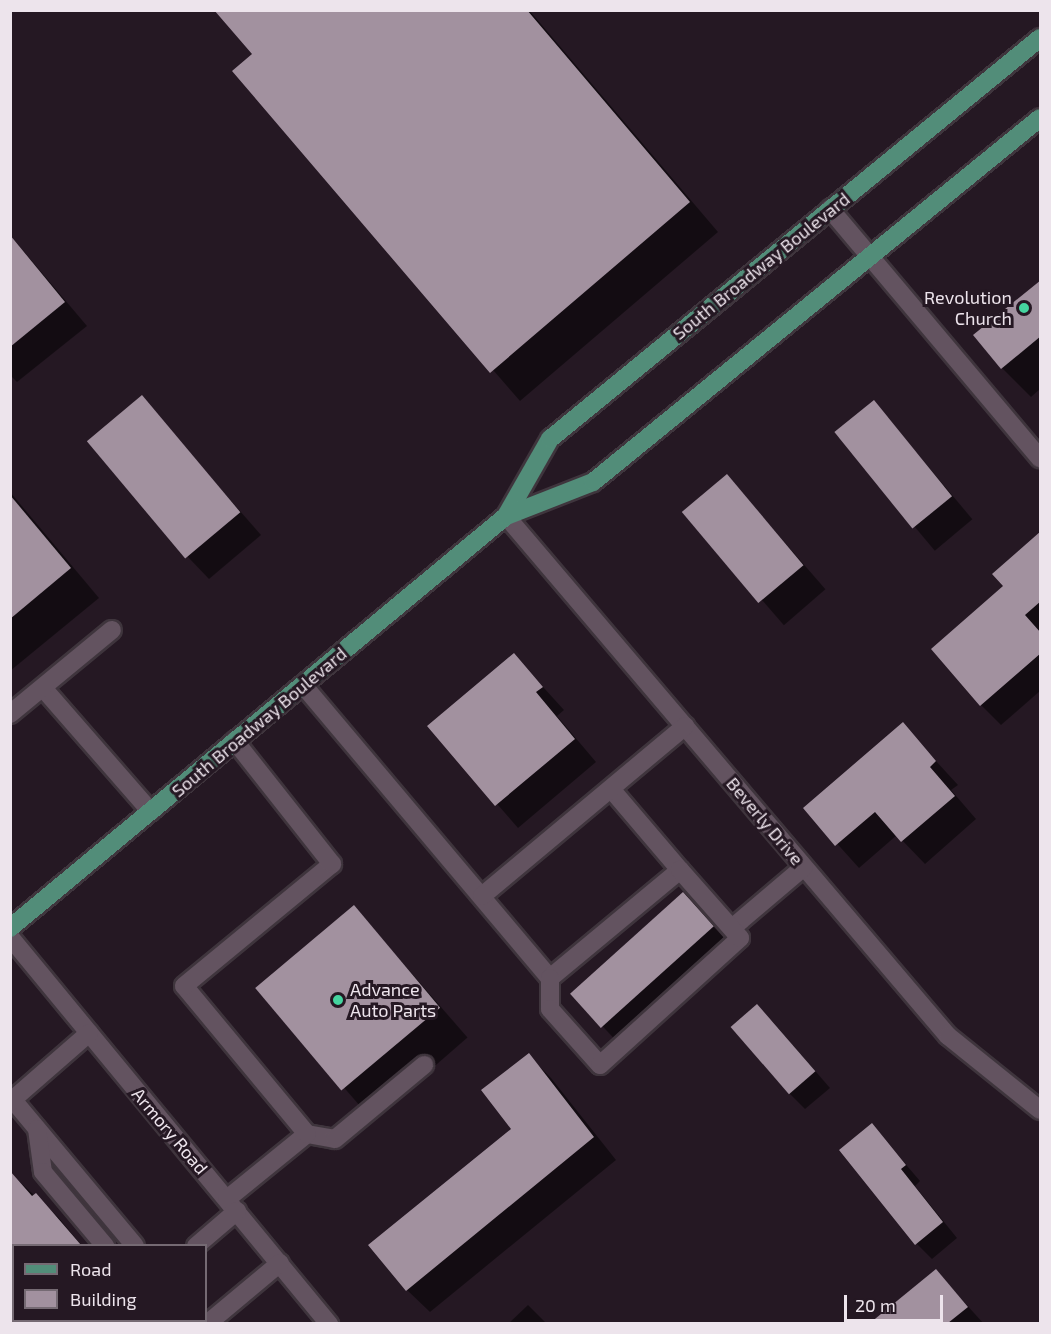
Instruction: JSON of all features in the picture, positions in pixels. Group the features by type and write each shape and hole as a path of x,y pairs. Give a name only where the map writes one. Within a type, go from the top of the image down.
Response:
{"main road":[{"name":"South Broadway Boulevard","path":"506,516 550,439 1041,38"},
{"name":"South Broadway Boulevard","path":"10,928 506,516 594,482 1041,118"}],"street":[{"path":"830,209 1041,458"},
{"name":"Beverly Drive","path":"506,516 948,1036 1041,1110"},
{"path":"10,714 112,630"},
{"path":"303,685 550,978 550,1009 600,1065 740,938 611,789"},
{"path":"43,688 151,812"},
{"path":"482,896 685,726"},
{"path":"235,741 332,864 184,986 306,1134 335,1139 424,1065"},
{"path":"732,928 804,867"},
{"path":"550,978 680,870"},
{"name":"Armory Road","path":"10,937 329,1323"},
{"path":"89,1033 12,1101 134,1244"},
{"path":"37,1129 44,1172 104,1244"},
{"path":"197,1244 232,1205 306,1134"},
{"path":"207,1323 227,1317 280,1263"}],"building":[{"path":"214,10 527,10 690,202 490,373 232,71 252,54"},
{"path":"10,235 65,302 10,347"},
{"name":"Revolution Church","path":"1041,280 1041,336 1001,369 973,335"},
{"path":"142,395 240,512 185,558 87,441"},
{"path":"874,400 952,496 912,528 834,432"},
{"path":"727,474 803,565 758,603 682,512"},
{"path":"10,495 71,568 10,619"},
{"path":"1041,531 1041,601 1025,615 1041,633 1041,653 980,706 931,649 1003,586 992,574"},
{"path":"514,653 543,687 536,692 575,739 495,806 427,726"},
{"path":"903,722 936,761 930,767 955,796 901,842 875,812 835,846 803,808"},
{"path":"683,892 714,926 601,1028 570,994"},
{"path":"354,905 440,1008 341,1091 255,988"},
{"path":"757,1004 815,1071 789,1094 731,1027"},
{"path":"529,1053 594,1137 406,1291 368,1245 511,1129 481,1090"},
{"path":"872,1123 906,1165 901,1169 943,1222 915,1245 839,1150"},
{"path":"10,1171 32,1196 36,1193 80,1244 10,1245"},
{"path":"936,1269 968,1307 948,1323 870,1323"}],"place":[{"name":"Revolution Church","path":"1024,308"},
{"name":"Advance Auto Parts","path":"338,1000"}]}
